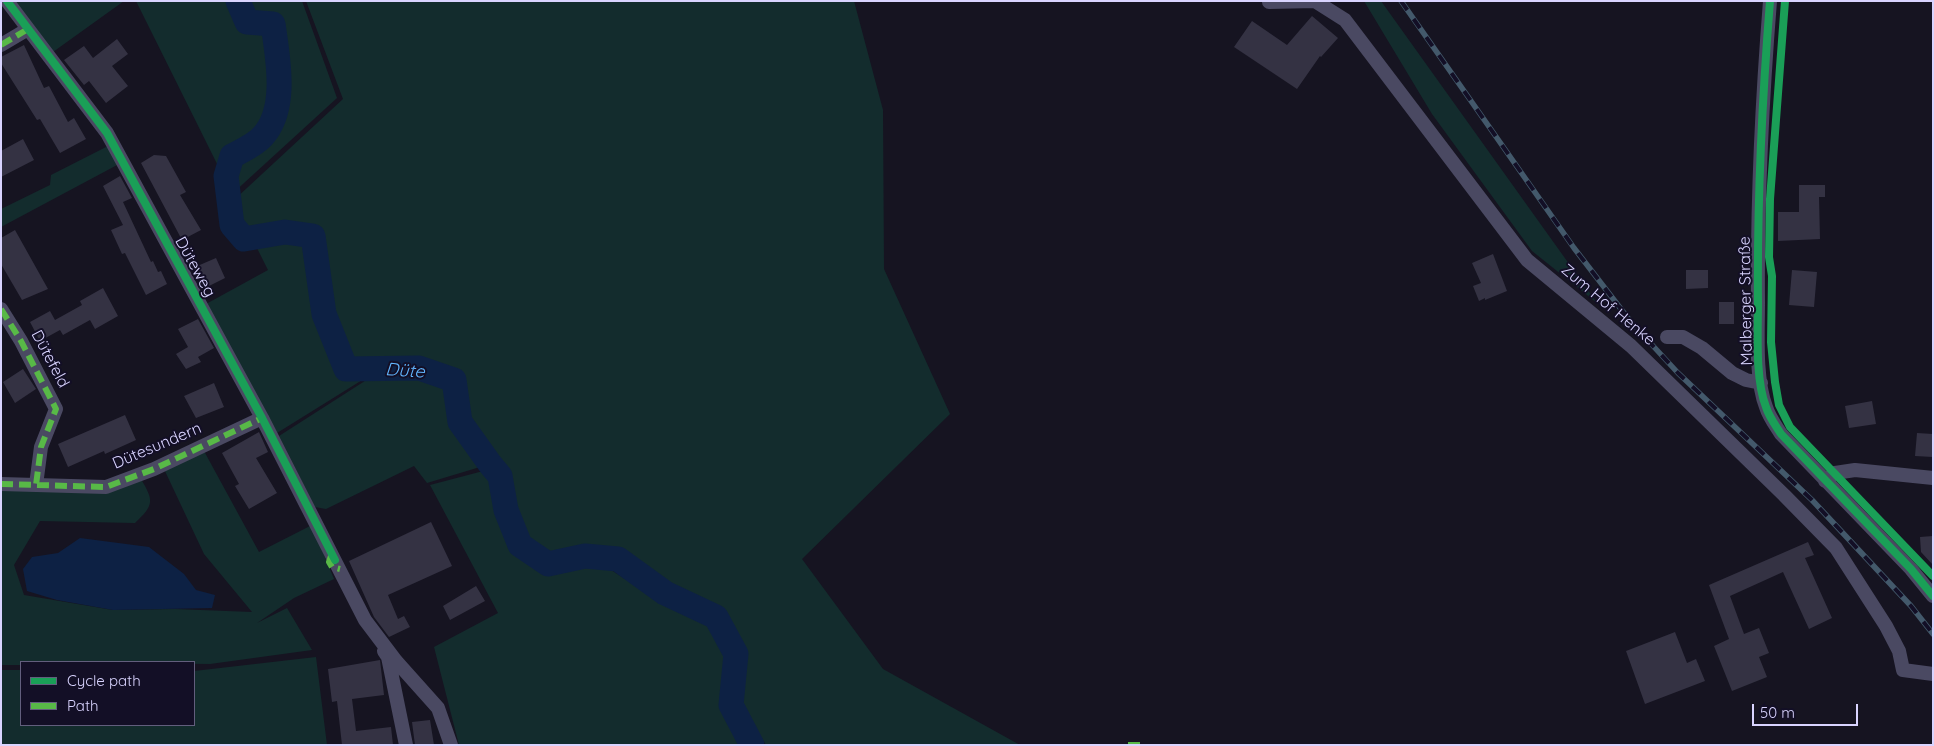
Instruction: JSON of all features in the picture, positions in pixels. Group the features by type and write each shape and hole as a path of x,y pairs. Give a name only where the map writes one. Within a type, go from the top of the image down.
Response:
{"street":[{"name":"Düteweg","path":"7,1 106,133 262,418 365,620 379,638"},
{"name":"Zum Hof Henke","path":"1269,2 1315,1 1345,20 1527,260 1631,346 1784,494 1836,548 1886,626 1899,651 1903,670 1933,674"},
{"name":"Malberger Straße","path":"1770,1 1763,92 1763,257 1758,342 1761,383 1766,408 1780,434 1911,569 1933,596"},
{"path":"1,45 28,29"},
{"name":"Dütefeld","path":"1,309 21,341 56,409 42,447 36,485"},
{"path":"1667,337 1683,337 1702,348 1732,373 1746,380 1761,383"},
{"name":"Dütesundern","path":"1,484 106,487 154,469 262,418"},
{"path":"1825,481 1835,472 1855,470 1933,478"},
{"path":"379,638 388,658 406,745"},
{"path":"379,638 396,661 438,708 451,745"}],"green space":[{"path":"15,1 124,1 53,52"},
{"path":"136,1 302,1 337,98 232,194"},
{"path":"306,1 854,1 883,110 884,269 950,414 802,559 883,669 1020,745 766,745 740,704 746,654 723,610 667,583 625,551 589,547 553,555 526,540 512,505 508,470 466,420 456,374 421,361 350,363 329,311 320,230 284,223 248,231 234,200 343,99"},
{"path":"1364,1 1381,1 1597,303 1532,251 1432,114"},
{"path":"108,146 119,164 1,227 1,209 50,185 51,175"},
{"path":"287,239 309,242 316,318 341,377 367,377 277,433 206,304 268,270 255,244"},
{"path":"419,368 454,380 460,422 490,464 427,483 414,466 326,509 315,507 279,436 382,370"},
{"path":"204,451 259,552 312,525 334,579 294,598 257,623 287,608 312,650 210,664 195,664 195,661 20,661 20,665 1,665 2,491 141,479 150,498 149,507 146,512 135,523 40,521 14,565 24,595 113,610 175,609 252,612 204,554 164,469"},
{"path":"487,470 497,480 499,512 511,549 547,575 602,564 668,607 715,629 729,658 722,706 740,745 459,745 434,647 498,613 430,485"},
{"path":"316,657 327,745 1,745 1,670 20,670 20,726 195,726 195,671"}],"water":[{"path":"80,538 149,547 184,574 196,590 215,595 212,608 113,610 57,600 27,591 23,569 32,557 58,553"}],"building":[{"path":"1312,16 1338,38 1320,56 1297,89 1234,47 1252,21 1287,45"},
{"path":"117,39 128,54 112,66 128,86 106,103 89,81 84,85 64,60 84,46 93,58"},
{"path":"24,45 44,88 49,86 68,122 74,118 86,139 60,153 40,119 37,120 1,63 1,57"},
{"path":"23,139 34,160 1,177 1,151"},
{"path":"154,155 166,156 186,192 180,195 201,230 182,240 141,163"},
{"path":"120,176 132,198 123,202 151,262 153,261 158,272 161,271 167,284 146,295 125,253 122,254 111,230 123,225 103,186"},
{"path":"1799,185 1825,185 1825,197 1819,197 1820,239 1778,241 1778,212 1799,212"},
{"path":"15,230 48,289 22,300 1,264 1,238"},
{"path":"1493,254 1507,291 1479,301 1473,286 1481,283 1472,263"},
{"path":"216,258 225,278 205,288 195,267"},
{"path":"1686,270 1708,270 1708,288 1686,289"},
{"path":"1792,270 1817,272 1814,307 1789,305"},
{"path":"103,288 118,316 95,329 90,320 63,335 60,330 40,341 30,322 50,311 55,320 82,305 80,301"},
{"path":"1719,302 1734,302 1734,324 1719,324"},
{"path":"198,319 214,348 198,357 201,362 186,369 176,354 188,347 178,329"},
{"path":"23,369 36,389 15,403 3,382"},
{"path":"214,383 224,407 196,418 184,396"},
{"path":"1872,401 1876,424 1849,428 1845,406"},
{"path":"125,415 136,440 105,454 104,451 68,467 58,444"},
{"path":"259,432 268,452 256,458 277,493 249,509 235,486 239,484 222,453"},
{"path":"1917,433 1933,434 1933,457 1915,456"},
{"path":"431,522 452,566 388,595 398,619 404,616 410,627 389,637 374,617 349,561"},
{"path":"1933,536 1933,565 1921,552 1920,537"},
{"path":"1808,542 1814,555 1805,558 1832,618 1809,629 1783,572 1730,596 1744,634 1759,628 1769,653 1759,657 1767,677 1732,691 1714,646 1729,639 1709,585"},
{"path":"476,586 485,601 450,620 443,606"},
{"path":"1675,632 1687,663 1696,659 1705,681 1645,704 1626,651"},
{"path":"380,660 384,695 352,699 356,731 391,727 393,745 342,745 337,701 332,702 328,669"},
{"path":"430,720 434,745 415,745 412,722"}],"waterway":[{"name":"Düte","path":"238,1 247,22 273,24 279,68 279,84 278,99 270,126 256,143 232,156 226,176 232,225 244,239 285,232 313,236 324,314 346,369 419,368 454,380 460,422 500,476 506,510 520,545 548,564 585,556 618,559 665,593 716,617 736,654 731,705 752,745"}],"railway":[{"path":"1401,1 1574,248 1631,322 1678,373 1812,500 1911,606 1933,634"}],"marked path":[{"path":"1,45 28,29"},
{"path":"1,309 21,341 56,409 41,447 36,485"},
{"path":"1,484 106,487 154,469 262,418"},
{"path":"331,556 329,562 332,567 340,569"},
{"path":"1128,745 1141,745"}],"cycle path":[{"path":"7,1 107,133 262,418 335,560"},
{"path":"1770,1 1762,114 1758,226 1758,355 1762,396 1769,414 1781,434 1911,569 1933,596"},
{"path":"1785,1 1770,199 1769,257 1772,276 1771,342 1779,405 1790,427 1933,576"}]}
